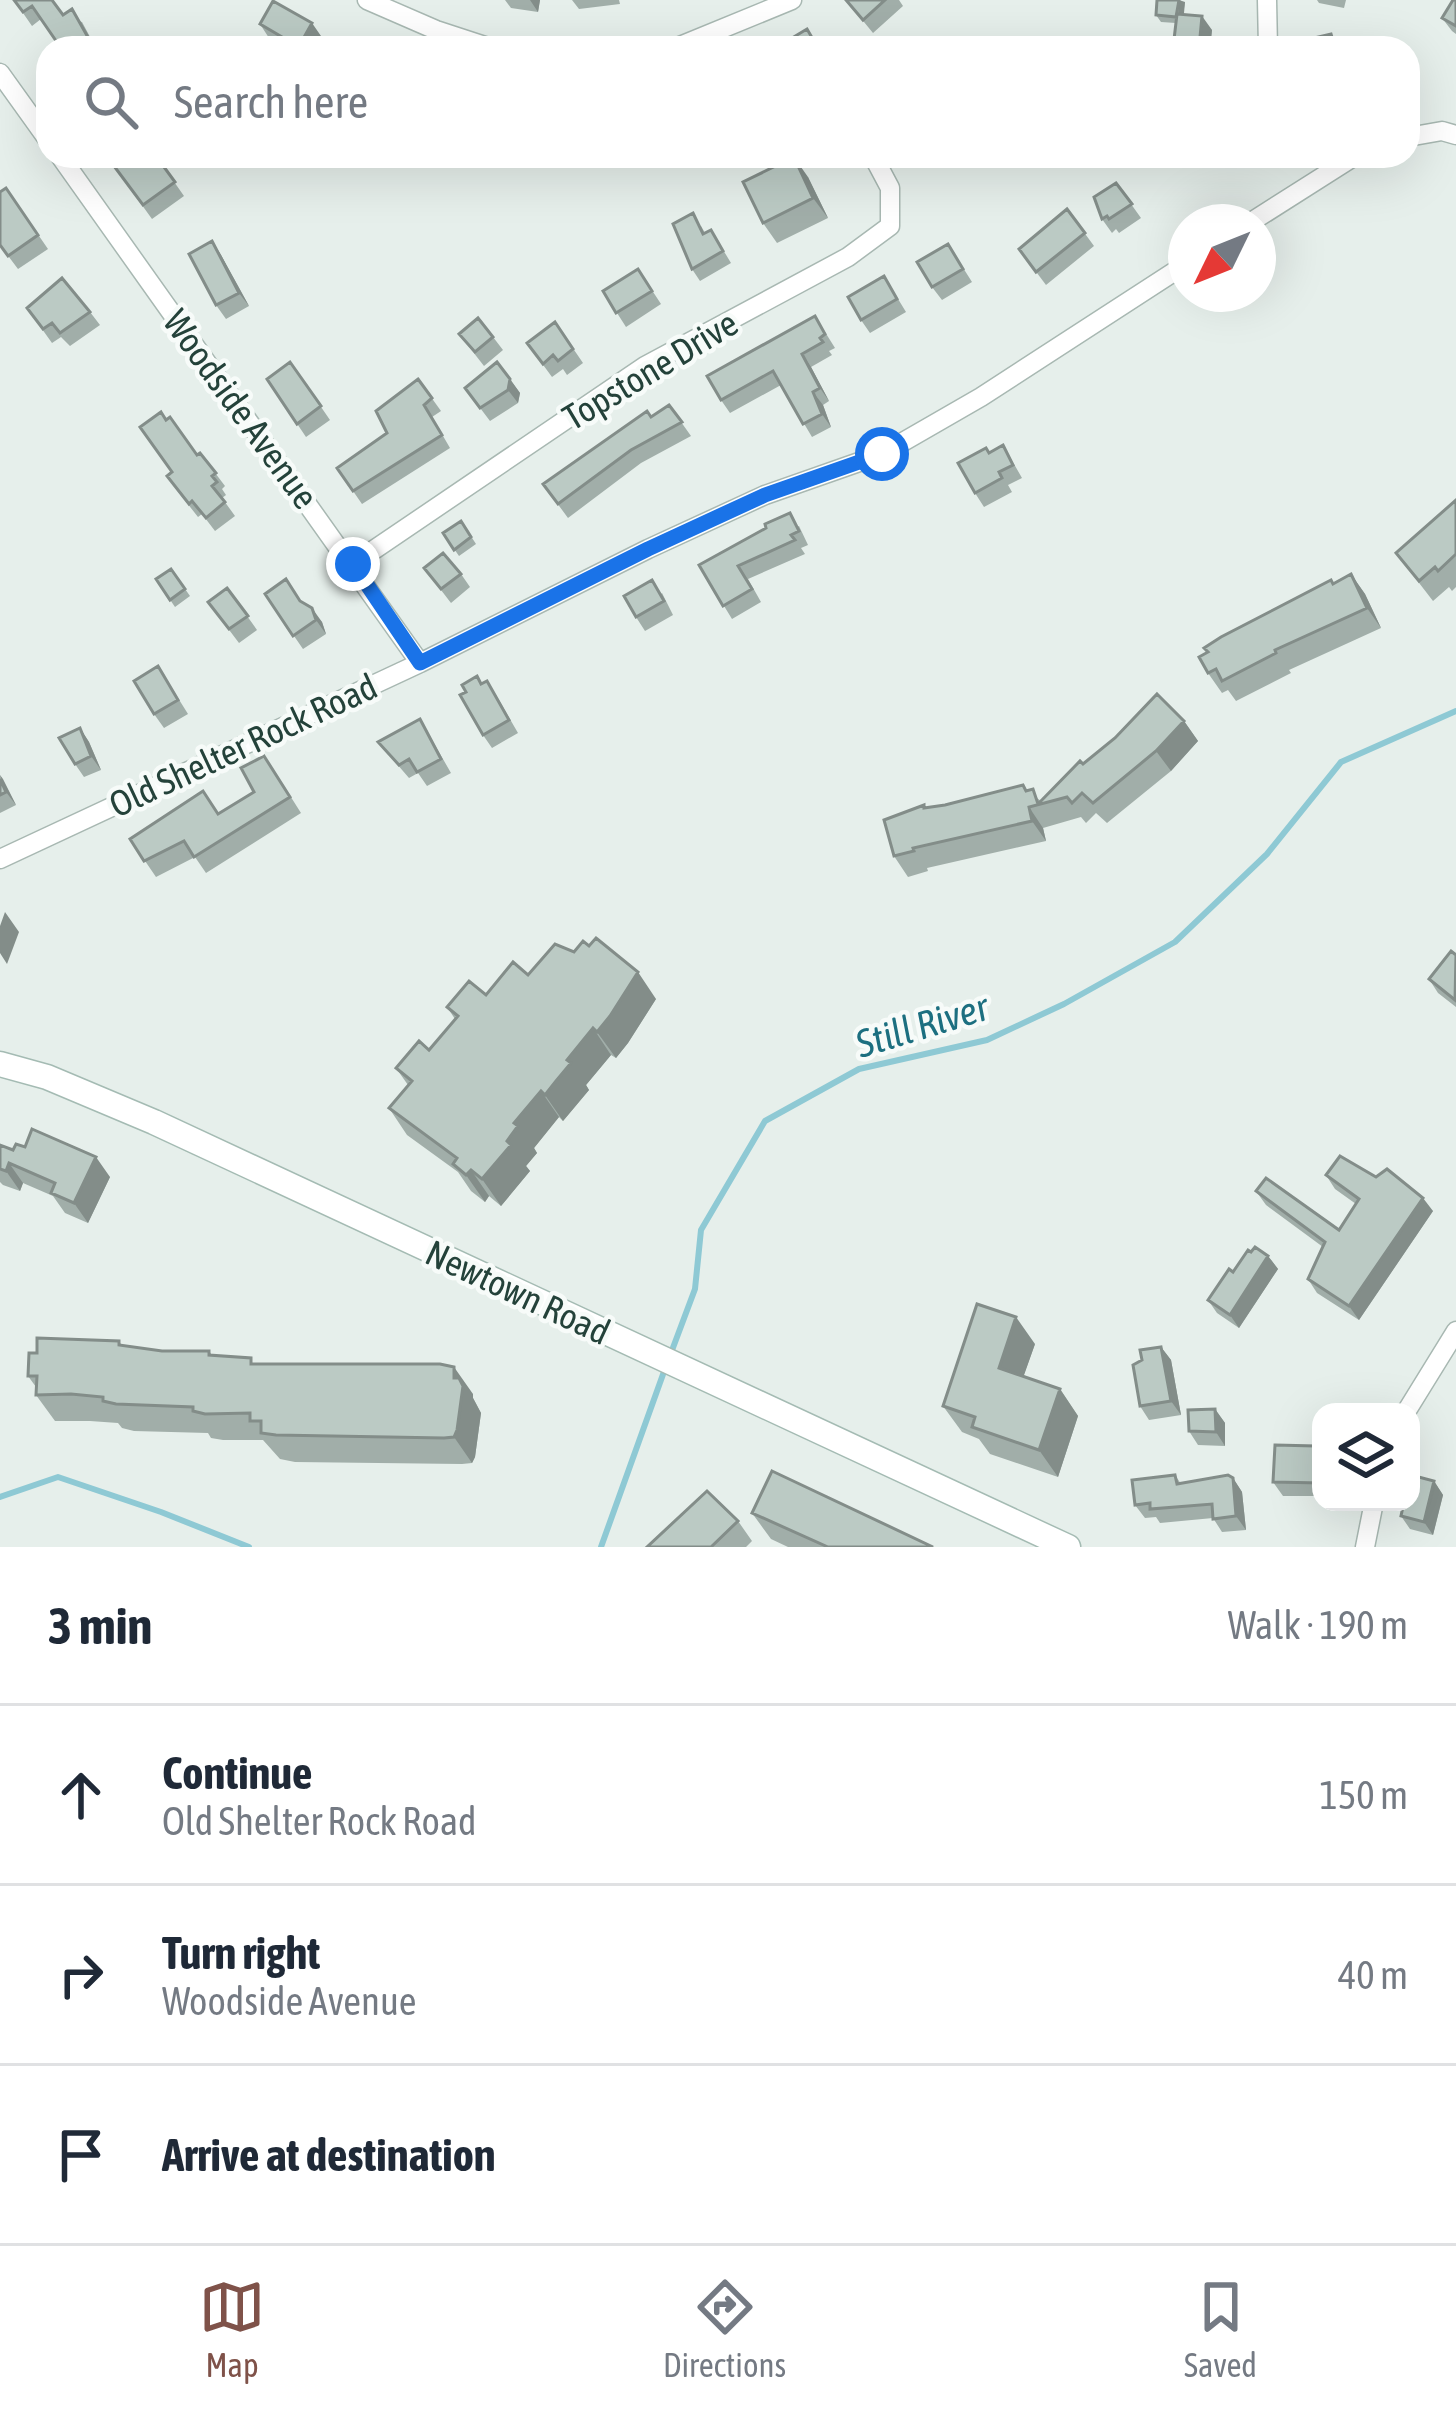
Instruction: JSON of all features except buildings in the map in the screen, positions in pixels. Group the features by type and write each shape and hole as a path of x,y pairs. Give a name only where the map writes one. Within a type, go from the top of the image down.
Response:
{"main road":[{"name":"Newtown Road","path":"0,1064 47,1077 154,1122 1034,1539 1068,1547"}],"street":[{"path":"367,0 454,36"},
{"path":"704,36 792,0"},
{"path":"1267,0 1268,36"},
{"path":"0,73 36,123"},
{"path":"1420,135 1442,131 1456,135"},
{"name":"Woodside Avenue","path":"69,168 420,663"},
{"name":"Topstone Drive","path":"353,564 645,365 848,257 890,226 890,188 879,168"},
{"path":"1321,168 1326,174"},
{"path":"1276,206 1336,168"},
{"name":"Old Shelter Rock Road","path":"0,859 420,663 726,513 882,454 981,397 1168,276"},
{"path":"1411,1403 1456,1330"},
{"path":"1365,1547 1372,1511"}],"waterway":[{"name":"Still River","path":"671,1353 695,1289 701,1230 765,1121 859,1069 987,1040 1064,1004 1175,942 1267,854 1341,762 1456,711"},
{"name":"Still River","path":"601,1547 666,1366"},
{"name":"Still River","path":"0,1497 58,1477 249,1547"}],"route":[{"path":"353,564 420,663 765,495 882,454"}]}
